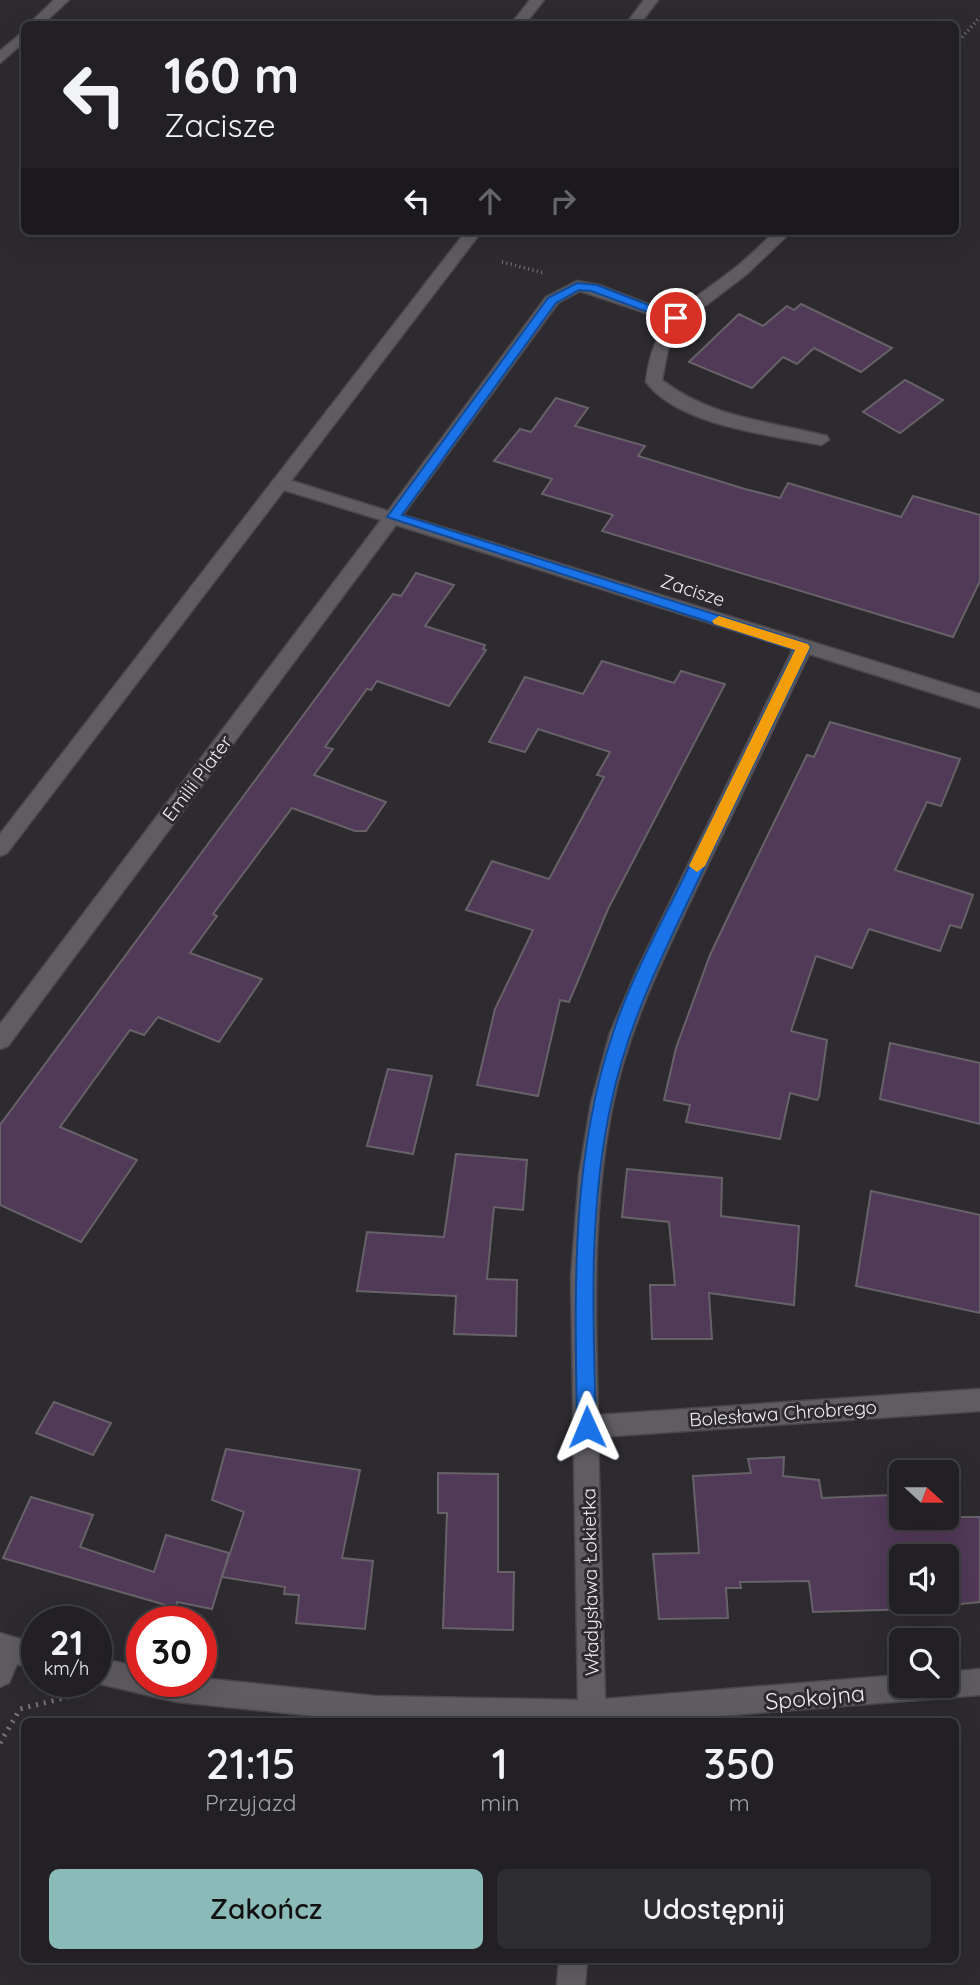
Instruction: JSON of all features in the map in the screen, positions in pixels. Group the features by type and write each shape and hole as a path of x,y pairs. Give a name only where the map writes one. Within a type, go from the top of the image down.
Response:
{"street":[{"path":"39,21 62,0"},
{"path":"520,21 537,0"},
{"path":"635,21 651,0"},
{"path":"0,59 21,38"},
{"path":"0,848 471,235"},
{"path":"780,235 737,275 676,318 655,356 654,382 672,399 695,409 821,440"},
{"path":"394,517 552,300 577,286 593,288 676,318"},
{"name":"Zacisze","path":"280,483 980,701"},
{"name":"Emilii Plater","path":"0,1040 394,517"},
{"name":"Władysława Łokietka","path":"593,1717 583,1277 590,1175 603,1103 621,1033 647,970 803,647"},
{"name":"Bolesława Chrobrego","path":"587,1427 980,1400"},
{"path":"3,1657 21,1657"},
{"path":"959,1684 980,1682"},
{"name":"Spokojna","path":"217,1693 375,1709 593,1717 889,1690"},
{"path":"571,1985 573,1963"}],"path":[{"path":"959,41 980,17"},
{"path":"0,1743 20,1709 68,1697"}],"building":[{"path":"801,304 892,348 861,372 814,348 797,364 783,357 752,388 689,362 739,314 763,326 787,306 794,310"},
{"path":"905,380 943,400 900,433 863,412"},
{"path":"556,398 588,408 575,426 645,446 638,456 745,489 780,498 788,483 901,517 913,496 980,515 980,581 953,637 602,531 613,515 542,494 552,479 494,461 520,429 531,432"},
{"path":"416,573 454,585 425,626 485,645 483,649 486,650 449,706 377,681 371,690 367,689 325,747 333,749 314,775 386,802 366,831 355,831 292,808 213,914 217,916 190,953 262,979 219,1042 158,1017 144,1035 130,1030 60,1127 137,1160 81,1242 0,1205 0,1125 393,594 401,596"},
{"path":"602,661 674,683 681,671 725,684 608,909 569,1002 560,1000 538,1096 477,1085 495,1009 533,930 466,910 492,861 549,879 604,777 597,775 610,752 538,729 525,752 489,742 525,677 583,694"},
{"path":"830,722 960,759 941,806 927,802 895,870 973,895 961,928 950,925 940,951 869,929 852,968 816,956 791,1031 827,1040 819,1097 817,1100 790,1093 780,1139 686,1122 690,1105 664,1100 676,1048 710,955 807,755 814,757"},
{"path":"890,1043 980,1063 980,1124 880,1099"},
{"path":"388,1069 432,1076 413,1154 367,1146"},
{"path":"456,1154 527,1160 523,1210 494,1207 487,1279 517,1280 516,1336 454,1334 456,1296 357,1291 367,1232 444,1237"},
{"path":"627,1169 722,1178 721,1216 799,1226 794,1305 709,1293 712,1339 652,1339 650,1285 675,1285 669,1222 622,1217"},
{"path":"871,1191 980,1215 980,1313 856,1286"},
{"path":"54,1402 111,1423 93,1455 36,1433"},
{"path":"226,1449 360,1470 342,1558 373,1561 365,1629 296,1623 299,1595 284,1594 285,1587 222,1577 244,1512 212,1500"},
{"path":"784,1457 783,1476 819,1480 822,1498 889,1495 889,1530 959,1530 959,1517 980,1517 980,1602 959,1604 959,1544 889,1544 889,1610 813,1612 809,1581 740,1582 741,1588 726,1588 728,1618 659,1619 653,1554 699,1553 693,1476 751,1473 748,1459"},
{"path":"438,1473 498,1474 498,1572 514,1572 513,1630 443,1628 447,1513 438,1513"},
{"path":"31,1497 93,1515 80,1547 154,1572 166,1535 229,1553 213,1606 177,1602 176,1606 169,1606 3,1558"}],"slow traffic":[{"path":"697,866 803,647 719,621"}],"route":[{"path":"587,1427 583,1277 590,1175 603,1103 621,1033 647,970 803,647 394,517 552,300 577,286 593,288 676,318"}]}
